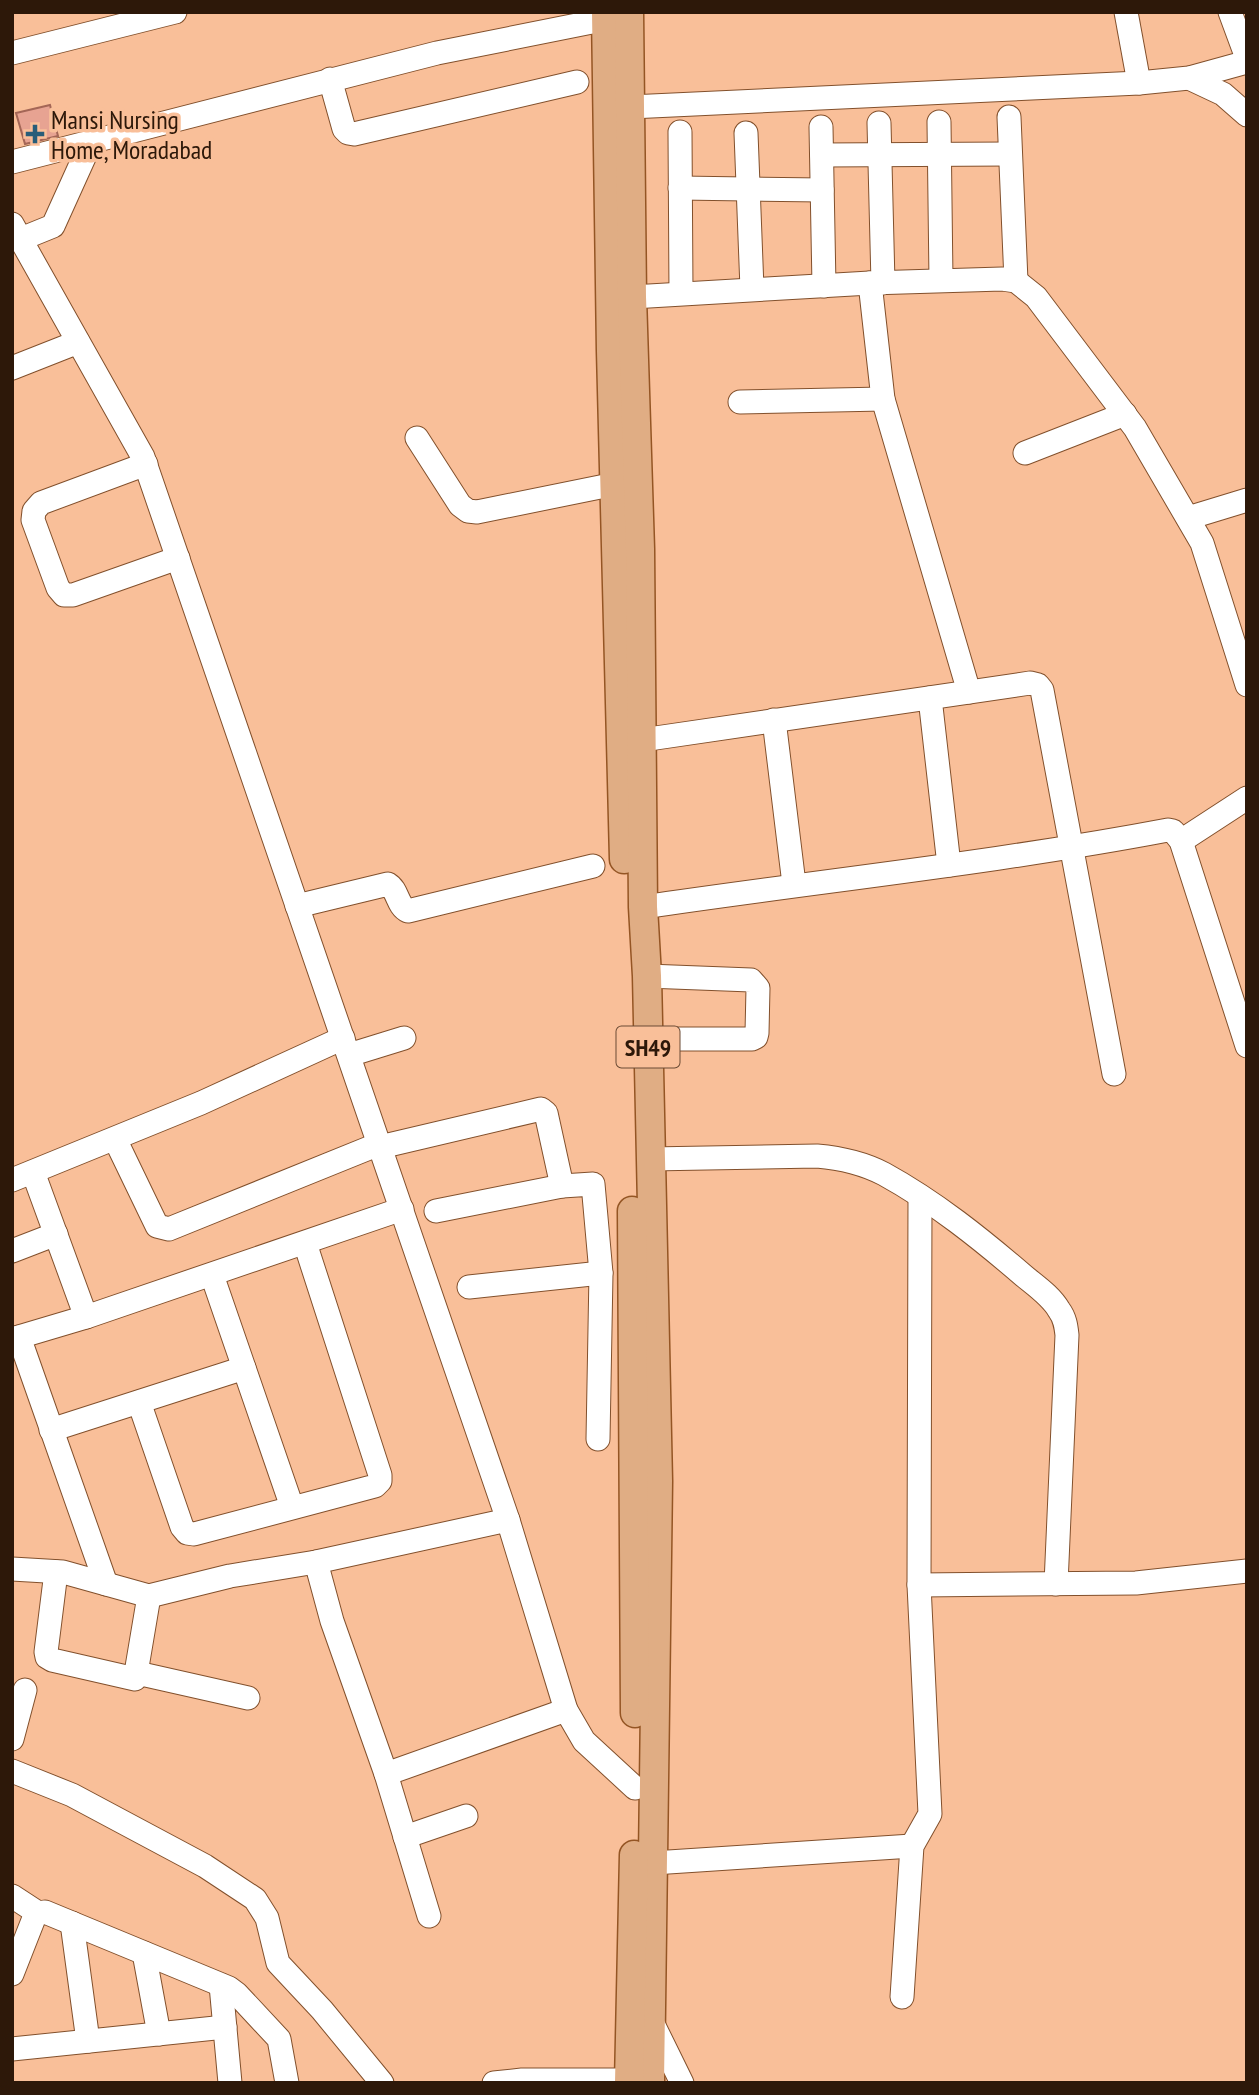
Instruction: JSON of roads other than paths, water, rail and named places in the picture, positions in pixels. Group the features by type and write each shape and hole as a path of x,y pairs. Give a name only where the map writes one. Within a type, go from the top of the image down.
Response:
{"main road":[{"name":"SH49","path":"614,14 630,107 632,297 640,549 643,907 647,976 658,1481 652,2022 636,2082"},
{"name":"SH49","path":"614,14 615,484 629,1014 634,1355 636,2082"}],"street":[{"path":"12,53 175,12"},
{"path":"1126,12 1139,83"},
{"path":"1230,12 1242,63 1247,113"},
{"path":"12,162 330,79 614,14"},
{"path":"630,107 1139,83 1189,78 1242,63"},
{"path":"1189,78 1223,94 1247,113"},
{"path":"330,79 344,129 354,134 577,82"},
{"path":"1009,117 1016,281"},
{"path":"939,122 941,280"},
{"path":"878,123 880,155 876,283 883,399 969,692"},
{"path":"821,127 824,286"},
{"path":"680,132 681,293"},
{"path":"746,133 752,289"},
{"path":"91,142 53,226 16,231 146,464 508,1520 566,1710 584,1741 635,1788"},
{"path":"822,155 1010,154"},
{"path":"680,188 822,190"},
{"path":"632,297 941,280 1016,281 1036,297 1125,414 1188,518 1208,555 1247,685"},
{"path":"12,368 78,342"},
{"path":"740,402 883,399"},
{"path":"1025,453 1125,414"},
{"path":"417,438 460,505 468,511 477,512 615,484"},
{"path":"146,464 41,503 34,511 33,520 58,588 64,595 73,595 178,558"},
{"path":"1188,518 1247,500"},
{"path":"642,740 1030,683 1038,684 1042,690 1114,1074"},
{"path":"930,698 949,865"},
{"path":"774,720 794,884"},
{"path":"1181,841 1247,798"},
{"path":"643,907 794,884 1072,848 1173,831 1181,841 1247,1046"},
{"path":"297,905 388,884 393,887 402,908 408,911 593,866"},
{"path":"647,976 751,980 758,988 757,1033 751,1040 648,1039"},
{"path":"86,1317 56,1234 23,1176 346,1046 404,1038"},
{"path":"115,1139 157,1226 163,1230 380,1146 541,1109 546,1113 562,1186"},
{"path":"650,1159 817,1156 839,1158 883,1174 920,1197 1005,1259 1049,1298 1065,1321 1067,1335 1056,1584"},
{"path":"436,1211 562,1186 589,1182 595,1187 601,1273 598,1439"},
{"path":"902,1997 912,1846 930,1814 919,1585 920,1197"},
{"path":"106,1584 15,1338 212,1275 402,1209"},
{"path":"12,1251 56,1234"},
{"path":"139,1402 182,1527 187,1533 194,1534 375,1486 380,1481 380,1475 305,1243"},
{"path":"469,1287 601,1273"},
{"path":"212,1275 292,1507"},
{"path":"601,1360 634,1355"},
{"path":"51,1430 243,1368"},
{"path":"12,1569 56,1572 149,1596 230,1576 316,1562 508,1520"},
{"path":"316,1562 332,1621 386,1773 429,1916"},
{"path":"919,1585 1136,1583 1247,1571"},
{"path":"56,1572 47,1657 132,1680 137,1673 149,1596"},
{"path":"137,1673 248,1698"},
{"path":"12,1739 25,1690"},
{"path":"386,1773 566,1710"},
{"path":"12,1771 72,1795 205,1866 256,1899 267,1918 278,1963 322,2010 383,2083"},
{"path":"405,1837 466,1816"},
{"path":"653,1863 912,1846"},
{"path":"12,1896 38,1913"},
{"path":"12,1974 34,1917 45,1912 237,1994 274,2031 281,2046 287,2083"},
{"path":"72,1923 88,2041"},
{"path":"144,1953 159,2034"},
{"path":"220,1985 230,2083"},
{"path":"652,2022 682,2083"},
{"path":"12,2049 225,2027"},
{"path":"494,2083 522,2080 636,2082"}],"place":[{"name":"Mansi Nursing Home, Moradabad","path":"35,134"}]}
